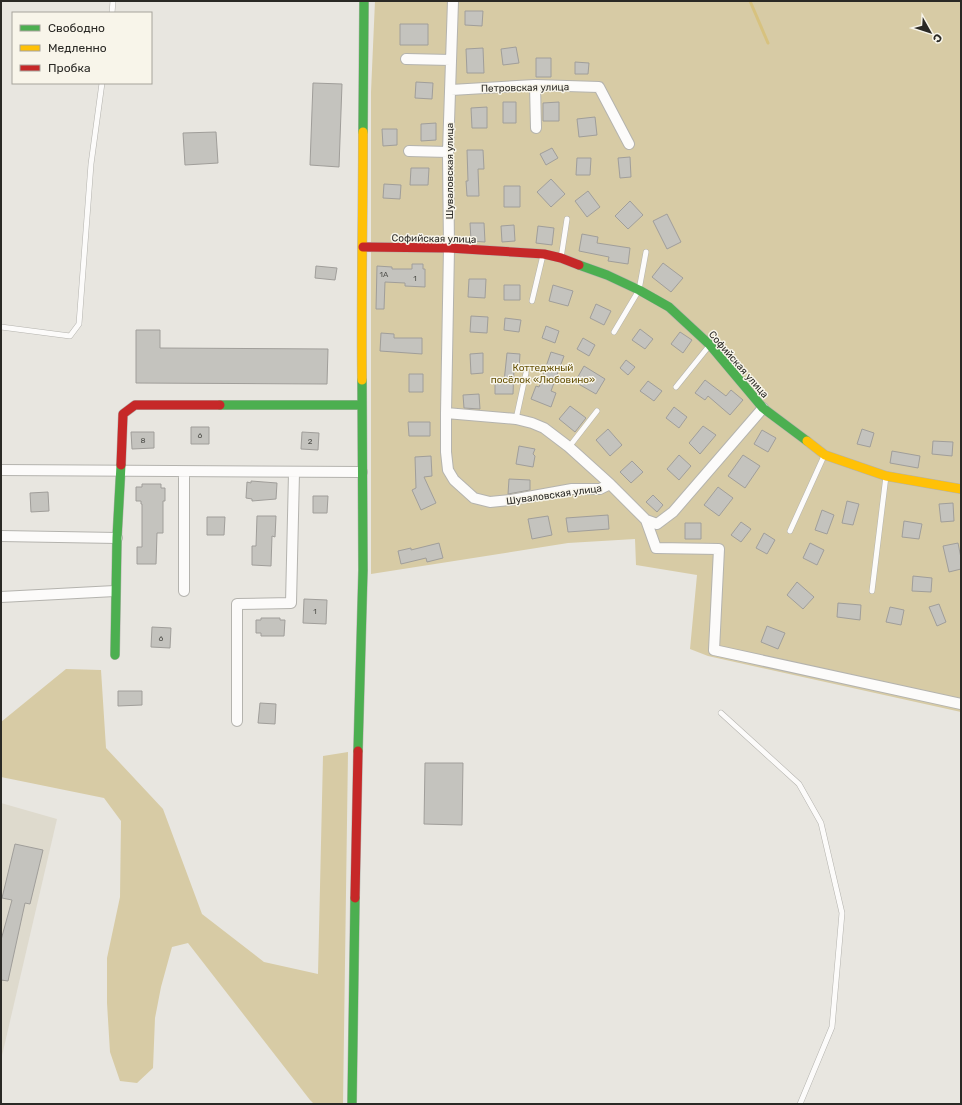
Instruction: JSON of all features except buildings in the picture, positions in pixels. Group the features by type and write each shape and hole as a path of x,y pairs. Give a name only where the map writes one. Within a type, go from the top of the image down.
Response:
{"street":[{"path":"352,1104 358,734 361,682 362,405 360,285 363,247 364,1"},
{"name":"Шуваловская улица","path":"453,1 448,152 449,248 446,413 446,452 448,470 454,480 474,498 490,502 511,500 572,489 600,489 610,484"},
{"path":"406,59 451,60"},
{"path":"535,86 536,128"},
{"name":"Петровская улица","path":"451,90 535,86 599,87 628,144"},
{"path":"409,152 448,152"},
{"name":"Софийская улица","path":"363,247 449,248 544,254 561,258 607,275 639,290 669,307 710,345 764,408 825,454 886,476 961,489"},
{"path":"115,656 116,538 123,414 135,405 362,405"},
{"path":"646,520 657,524 673,512 764,408"},
{"name":"Шуваловская улица","path":"446,413 516,419 544,428 569,446 646,520"},
{"path":"1,470 294,473 362,472"},
{"path":"184,472 184,591"},
{"path":"237,721 237,604 292,603 294,473"},
{"path":"646,520 656,548 719,550 714,650 961,704"},
{"path":"1,536 116,538"},
{"path":"1,597 115,592"}],"lane":[{"path":"112,12 113,1"},
{"path":"1,327 70,336 80,324 91,164 102,84"},
{"path":"561,258 567,219"},
{"path":"614,332 639,290 646,252"},
{"path":"532,301 544,254"},
{"path":"676,387 710,345"},
{"path":"516,419 526,373"},
{"path":"569,446 597,411"},
{"path":"790,531 825,454"},
{"path":"872,591 886,476"},
{"path":"721,713 799,784 821,823 842,913 832,1027 800,1104"}],"shaded area":[{"path":"1,803 57,819 1,1060"}],"green space":[{"name":"Коттеджный посёлок «Любовино»","path":"375,1 961,1 961,712 708,656 690,649 697,575 636,565 635,539 568,543 371,574 371,92"},
{"path":"66,669 101,670 106,748 163,809 202,914 264,962 318,974 323,756 348,752 343,1104 314,1104 310,1100 188,943 172,947 161,987 155,1018 153,1068 137,1083 120,1081 110,1052 107,1003 107,958 120,897 121,821 104,798 1,777 1,722"}],"waterway":[{"path":"750,1 768,43"}],"traffic: fast":[{"path":"363,132 364,1"},
{"path":"579,265 607,275 639,290 669,307 710,345 763,408 807,441"},
{"path":"358,751 363,570 362,380"},
{"path":"220,405 362,405"},
{"path":"115,655 117,538 121,465"},
{"path":"352,1104 355,898"}],"traffic: slow":[{"path":"362,380 363,132"},
{"path":"807,441 825,455 886,476 961,489"}],"traffic: jam":[{"path":"363,247 449,248 544,254 561,258 579,265"},
{"path":"121,465 123,414 135,405 220,405"},
{"path":"355,898 358,751"}]}
